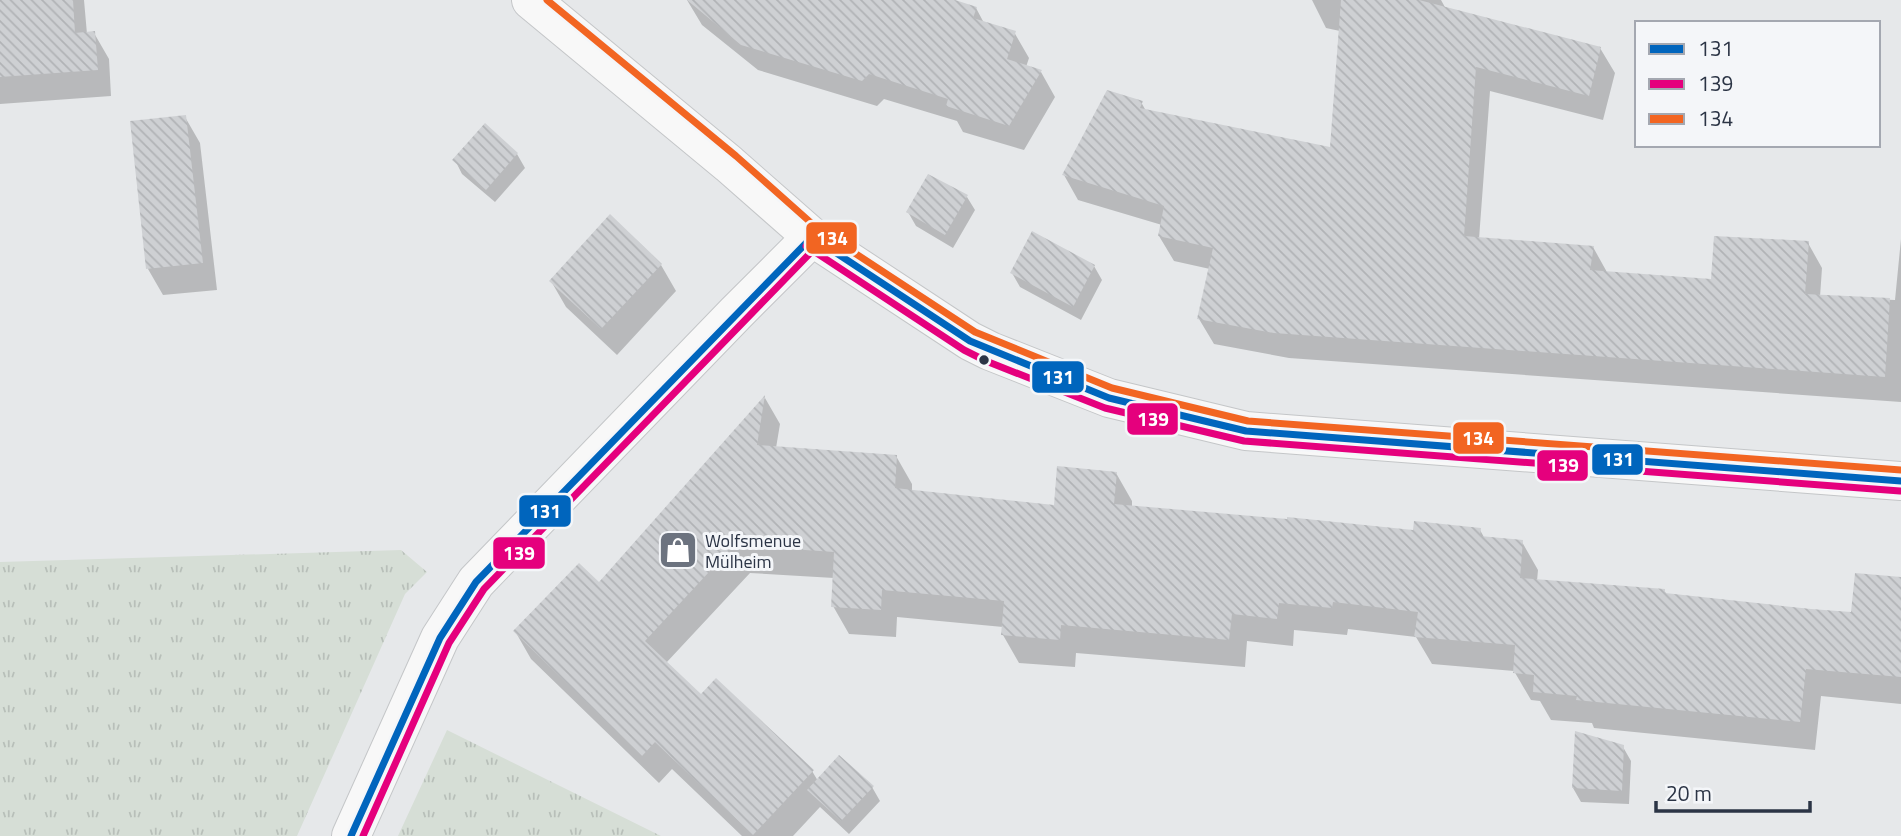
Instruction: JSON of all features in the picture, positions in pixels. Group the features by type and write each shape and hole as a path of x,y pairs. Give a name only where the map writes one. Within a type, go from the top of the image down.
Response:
{"street":[{"path":"531,0 812,237 970,341 1109,398 1246,431 1901,481"},
{"path":"351,836 440,638 476,582 812,237"}],"green space":[{"path":"401,550 427,572 405,594 297,836 0,836 0,562"},
{"path":"447,730 661,836 398,836"}],"building":[{"path":"0,0 73,0 75,33 95,31 98,70 0,77"},
{"path":"687,0 955,0 977,7 973,18 1016,31 1007,59 1042,70 1009,126 946,106 948,99 869,74 862,81 741,45"},
{"path":"1341,0 1419,0 1601,47 1589,96 1476,67 1464,236 1594,246 1590,270 1711,279 1714,236 1809,241 1805,294 1890,298 1885,377 1274,333 1197,319 1213,248 1158,236 1164,206 1062,175 1107,90 1143,101 1140,108 1330,147"},
{"path":"186,115 203,263 146,269 130,121"},
{"path":"485,123 518,153 486,190 452,160"},
{"path":"928,174 968,195 945,235 906,212"},
{"path":"610,214 662,264 601,329 549,281"},
{"path":"1032,231 1095,265 1073,307 1010,273"},
{"path":"765,395 757,445 897,455 895,488 1054,505 1057,466 1117,472 1114,504 1413,530 1414,521 1481,528 1480,536 1523,540 1520,578 1665,589 1665,593 1811,609 1851,612 1855,573 1901,577 1901,677 1806,669 1800,722 1576,700 1577,696 1533,692 1534,675 1513,673 1515,645 1414,637 1418,612 1333,602 1332,608 1279,603 1277,619 1232,614 1229,640 1061,625 1060,640 1001,635 1004,601 882,590 881,610 831,607 834,552 734,545 645,641 701,694 716,678 814,770 753,835 655,742 642,756 513,631 579,563 599,582"},
{"path":"1575,731 1624,745 1622,791 1572,788"},
{"path":"839,755 874,786 841,821 807,790"}],"transit line":[{"name":"134","path":"547,0 736,156 818,229 975,332 1112,388 1248,421 1901,470"},
{"name":"131","path":"812,237 970,341 1109,398 1246,431 1901,481"},
{"name":"131","path":"351,836 440,638 476,582 812,237"},
{"name":"139","path":"363,836 449,643 484,589 819,244"},
{"name":"139","path":"806,246 964,350 986,361 1105,408 1244,441 1900,491"}],"place":[{"name":"Wolfsmenue Mülheim","path":"678,550"}]}
